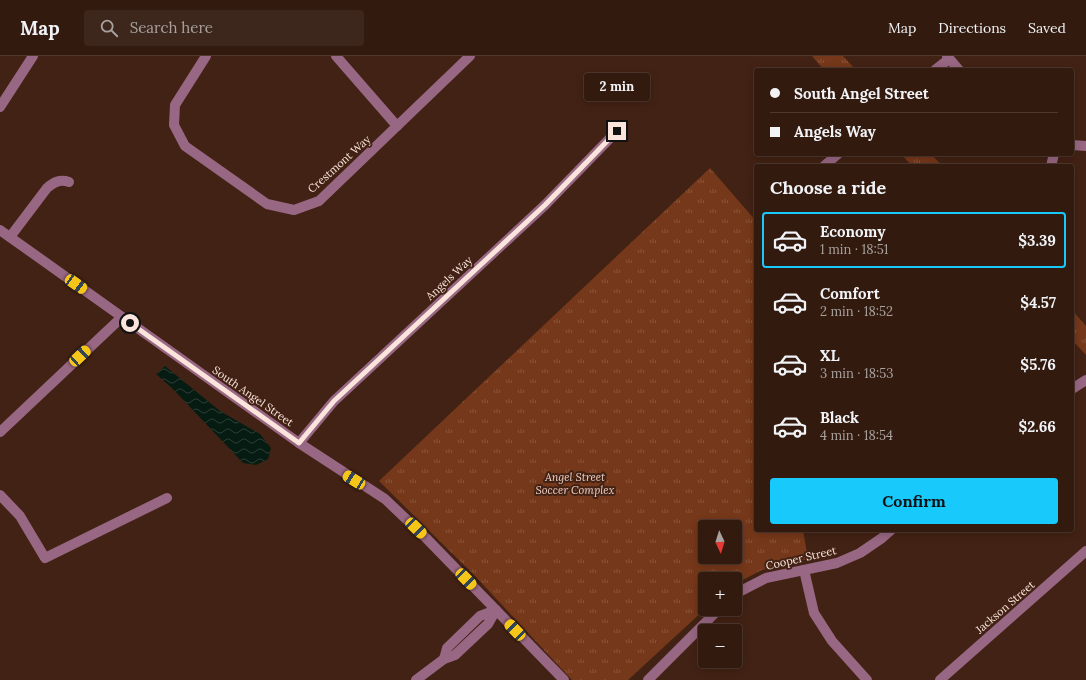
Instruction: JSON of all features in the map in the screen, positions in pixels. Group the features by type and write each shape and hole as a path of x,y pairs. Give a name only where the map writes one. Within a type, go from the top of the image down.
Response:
{"street":[{"path":"0,107 33,56"},
{"name":"Crestmont Way","path":"206,56 175,105 174,125 184,146 267,204 294,210 319,201 470,56"},
{"path":"336,56 397,126"},
{"path":"937,68 948,57 957,68"},
{"name":"Angels Way","path":"299,443 334,401 545,205 617,131"},
{"path":"1074,145 1086,146"},
{"path":"826,164 836,156"},
{"path":"10,237 47,188 55,182 63,180 69,182"},
{"name":"South Angel Street","path":"0,230 299,443 385,499 426,538 564,680"},
{"path":"0,432 122,317"},
{"path":"1074,388 1086,380"},
{"path":"0,495 20,516 45,558 167,498"},
{"name":"Cooper Street","path":"742,590 766,578 837,563 860,553 889,532"},
{"name":"Jackson Street","path":"940,680 1086,551"},
{"path":"804,570 814,613 832,641 868,680"},
{"path":"416,680 444,659 455,655 488,624 496,610"},
{"path":"648,680 712,616"}],"green space":[{"path":"812,56 843,56 854,68 822,68"},
{"path":"903,156 933,156 940,164 910,164"},
{"name":"Angel Street Soccer Complex","path":"710,168 754,219 754,532 803,532 808,559 762,570 742,580 742,572 698,572 698,615 628,680 572,680 475,576 379,481"},
{"path":"1074,312 1086,326 1086,355 1074,342"}],"water":[{"path":"165,366 220,411 260,434 271,448 268,459 256,465 243,463 172,388 156,374"}],"route":[{"path":"130,323 299,443 334,401 545,205 617,131"}]}
